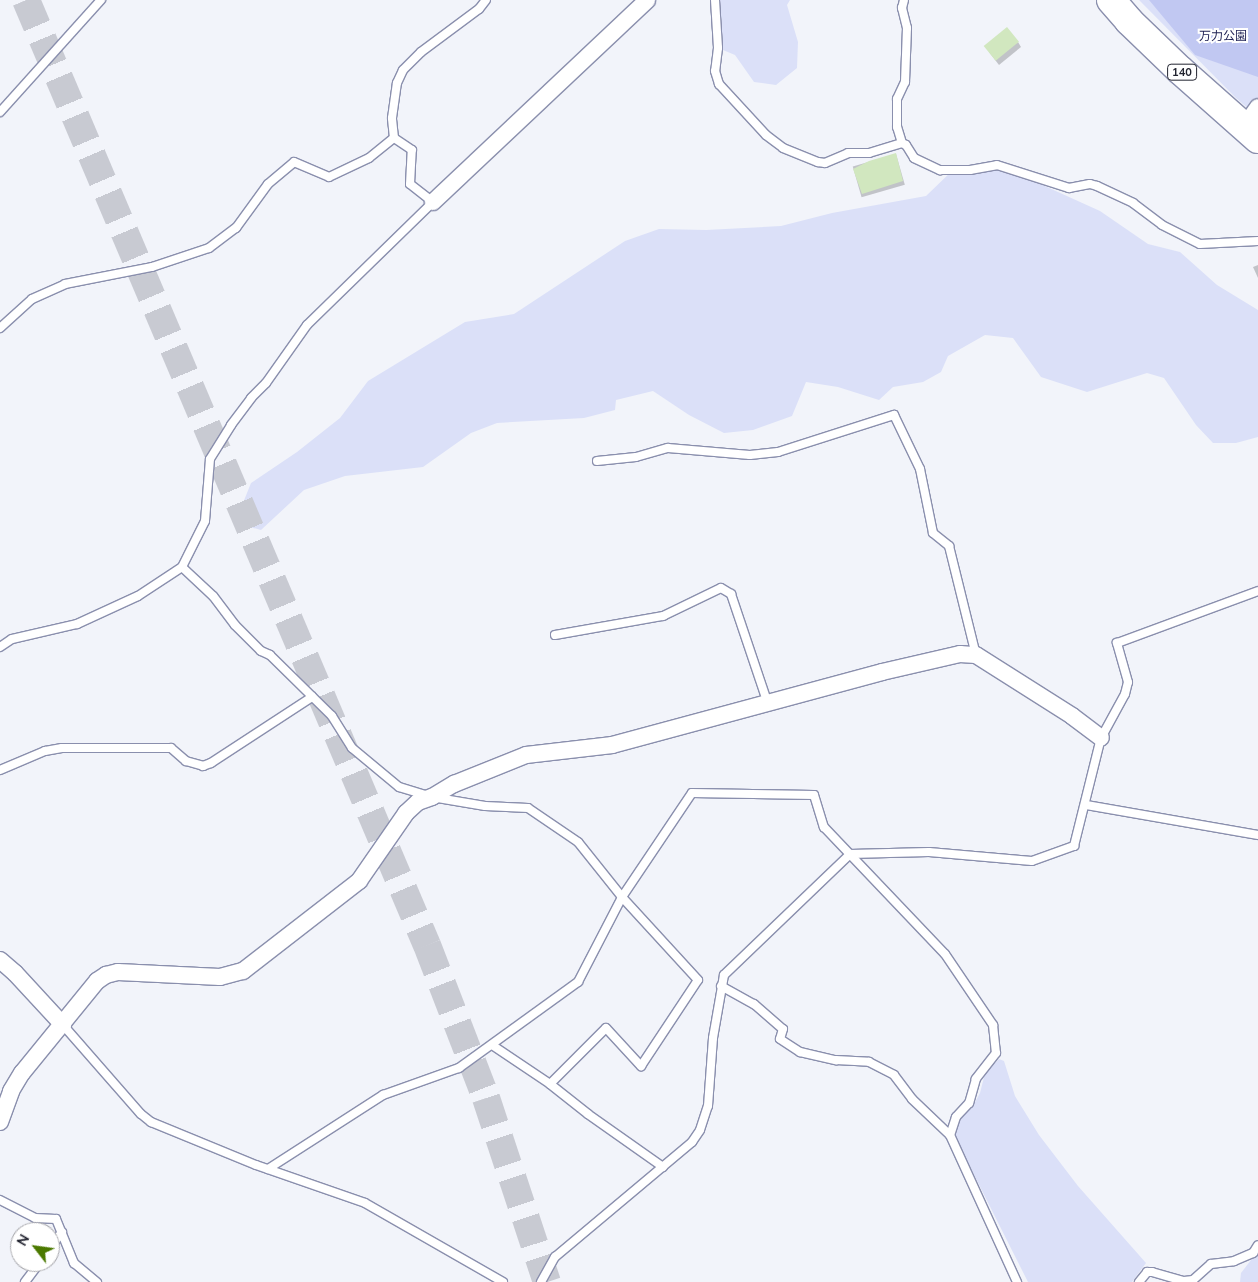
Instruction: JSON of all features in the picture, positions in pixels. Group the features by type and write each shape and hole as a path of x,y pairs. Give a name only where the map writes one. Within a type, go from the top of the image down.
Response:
{"highway":[{"name":"140","path":"1111,0 1180,70 1254,124"}],"street":[{"path":"434,202 647,0"},
{"path":"0,1122 11,1090 22,1073 97,981 106,975 118,972 220,977 243,971 359,881 406,813 418,802 432,797 454,784 526,755 612,746 951,656 976,655 1072,716 1101,738"},
{"path":"0,960 15,973 63,1025"}],"lane":[{"path":"0,112 101,0"},
{"path":"394,138 392,118 397,83 403,70 421,52 479,9 486,0"},
{"path":"715,0 718,48 714,71 719,84 766,135 777,144 818,162 826,163 848,153 869,153 904,144"},
{"path":"904,0 902,8 907,28 905,82 897,99 897,127 904,144 914,158 940,170 970,170 997,165 1069,188 1090,184 1133,202 1162,226 1200,244 1258,241"},
{"path":"0,646 12,639 77,624 138,596 182,567 205,521 210,459 231,425 251,398 266,383 307,325 434,202 410,184 412,150 394,138"},
{"path":"0,328 32,299 65,284 152,267 208,248 236,228 268,184 294,162 329,177 369,158 394,138"},
{"path":"598,460 636,457 668,448 750,455 778,452 894,415 920,469 933,533 949,546 976,655"},
{"path":"182,567 213,596 235,625 261,651 270,655 332,716 352,748 399,787 432,797 485,806 528,808 578,842 622,897 698,980 641,1066 606,1028 550,1084"},
{"path":"555,635 663,616 722,588 731,594 768,704"},
{"path":"541,1282 555,1257 692,1142 700,1130 708,1106 713,1038 724,975 850,854 929,852 1032,861 1074,846 1086,805 1101,738 1125,694 1128,682 1117,643 1258,591"},
{"path":"0,770 45,751 62,748 171,748 186,761 203,766 211,763 312,697"},
{"path":"268,1169 383,1095 459,1068 578,982 622,897 692,793 814,795 824,827 945,954 993,1025 996,1053 976,1079 969,1104 956,1117 950,1135"},
{"path":"1086,805 1258,835"},
{"path":"721,986 754,1004 783,1029 780,1039 800,1052 836,1060 869,1062 894,1075 912,1099 950,1135 1017,1282"},
{"path":"63,1025 141,1114 151,1122 268,1169 365,1203 503,1282"},
{"path":"492,1045 550,1084 588,1114 663,1167"},
{"path":"0,1200 35,1218 56,1219 74,1262 96,1282"},
{"path":"1139,1282 1147,1272 1184,1281 1193,1280 1211,1264 1234,1261 1253,1254 1258,1245"}],"green space":[{"path":"720,0 790,0 787,5 798,42 797,68 776,85 754,82 735,55 723,50"},
{"name":"万力公園","path":"1139,0 1258,0 1258,117 1236,98"},
{"path":"1003,167 1100,211 1148,244 1180,252 1217,285 1258,310 1258,437 1236,443 1213,443 1196,425 1164,378 1147,373 1087,392 1041,377 1013,338 985,335 948,356 941,372 923,382 893,387 879,400 838,387 806,382 792,416 753,430 724,433 689,415 653,391 616,400 615,410 584,418 497,423 471,433 423,467 345,476 304,490 261,530 235,523 251,483 297,452 340,418 368,381 465,322 514,314 625,241 659,229 706,230 781,226 832,213 926,196 954,169"},
{"path":"999,1059 1004,1061 1015,1096 1039,1135 1078,1186 1146,1263 1132,1282 1028,1282 956,1139 956,1123 973,1106 980,1093 985,1073"},
{"path":"1258,1251 1258,1282 1240,1282 1241,1273"}],"water":[{"name":"万力公園","path":"1149,0 1258,0 1258,77 1195,55"}],"building":[{"path":"1007,27 1019,42 996,61 984,46"},
{"path":"896,153 903,181 862,194 853,169 869,161"}],"tunnel":[{"path":"26,0 427,945 486,1098 547,1282"}]}
